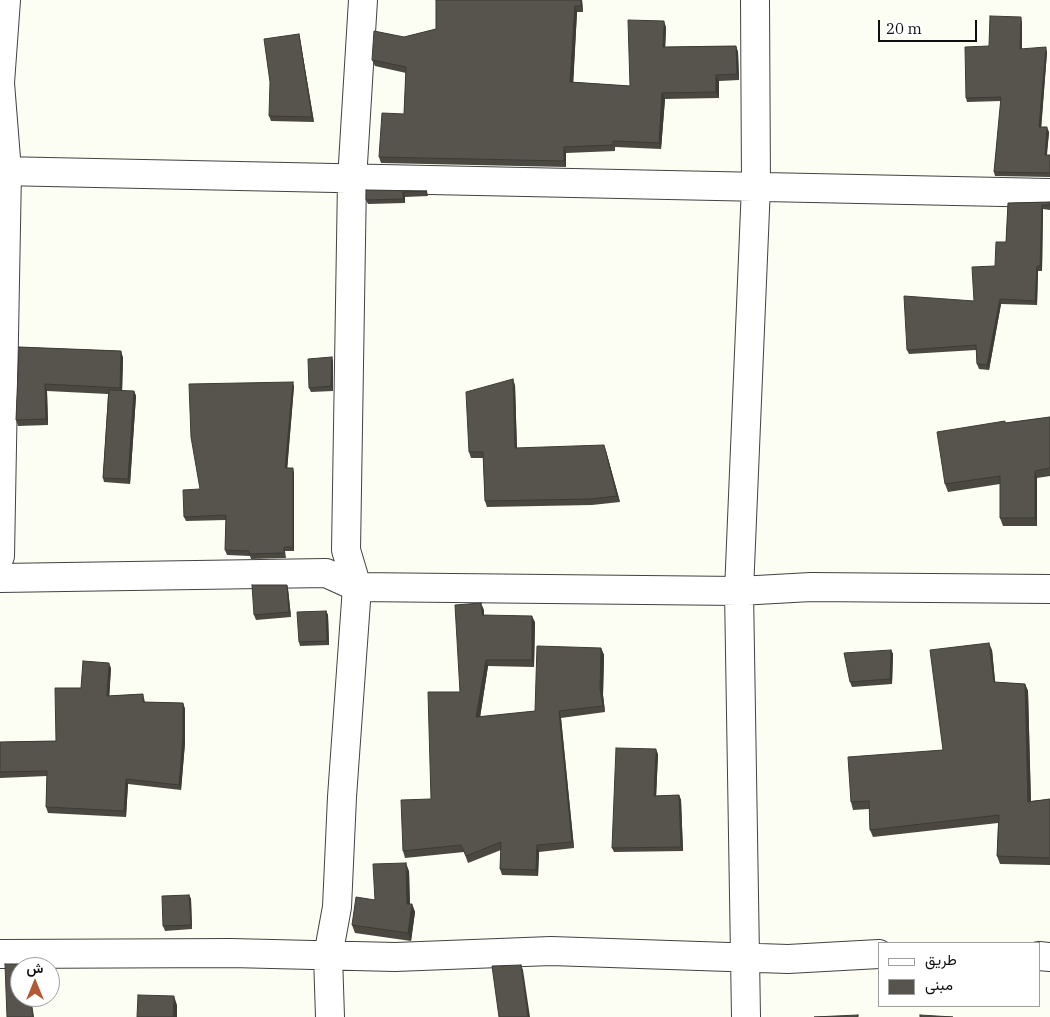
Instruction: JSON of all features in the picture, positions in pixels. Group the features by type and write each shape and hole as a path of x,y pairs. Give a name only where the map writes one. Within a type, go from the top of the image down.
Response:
{"street":[{"path":"0,556 4,171 0,83 6,0"},
{"path":"330,1017 328,956 337,907 342,797 357,587 346,550 352,180 363,0"},
{"path":"746,1017 740,591 756,186 756,0"},
{"path":"4,171 352,180 756,186 1050,193"},
{"path":"0,578 326,573 357,587 740,591 811,587 1050,589"},
{"path":"0,954 231,953 396,957 551,951 788,959 878,954"}],"building":[{"path":"436,0 581,0 581,6 575,6 570,82 630,86 628,20 664,21 663,47 736,46 737,74 716,75 716,92 662,93 659,143 613,141 613,145 564,147 564,161 379,157 382,113 404,114 406,67 372,60 374,31 404,37 436,29"},
{"path":"990,16 1021,17 1020,49 1046,47 1039,127 1047,127 1045,155 1050,155 1050,173 994,172 1001,97 966,98 965,47 989,46"},
{"path":"299,34 312,117 269,116 270,82 264,39"},
{"path":"366,190 427,191 403,192 403,199 366,200"},
{"path":"1050,202 1050,205 1042,205 1040,266 1037,266 1035,301 1000,299 987,365 977,364 976,345 907,350 904,296 974,301 972,267 995,266 996,242 1006,242 1008,203"},
{"path":"19,347 121,351 120,388 45,384 46,419 16,420"},
{"path":"332,357 331,386 309,388 308,359"},
{"path":"513,379 515,448 604,445 617,496 590,499 485,501 483,452 469,452 466,392"},
{"path":"293,382 285,468 293,468 293,547 284,547 284,553 249,554 249,551 225,550 226,515 184,517 183,490 200,489 191,437 189,384"},
{"path":"109,390 134,391 128,479 103,478"},
{"path":"1050,417 1050,468 1035,471 1035,518 1000,518 1000,476 945,484 937,432 1005,421 1005,423"},
{"path":"252,585 287,585 289,612 254,615"},
{"path":"481,603 482,615 532,616 532,660 486,660 476,717 535,711 537,646 601,648 600,689 603,706 559,711 572,842 537,845 536,870 500,869 501,842 466,856 461,845 403,851 401,800 431,799 428,692 460,692 455,605"},
{"path":"326,611 327,641 299,642 297,612"},
{"path":"989,643 994,682 1025,684 1028,802 1050,799 1050,858 997,856 999,815 870,830 869,801 851,802 848,757 943,750 930,650"},
{"path":"891,650 890,679 850,682 844,653"},
{"path":"83,661 109,663 107,696 143,694 143,702 183,703 183,737 179,785 126,779 124,811 46,807 47,771 0,772 0,742 56,741 55,688 81,688"},
{"path":"616,748 656,749 654,796 679,795 681,847 612,848"},
{"path":"406,863 407,904 412,904 408,933 352,925 356,897 375,900 373,864"},
{"path":"189,895 191,925 163,926 162,896"},
{"path":"5,964 10,964 10,1007 32,1007 33,1017 7,1017"},
{"path":"521,965 528,1017 499,1017 492,966"},
{"path":"138,995 174,996 173,1017 137,1017"},
{"path":"858,1015 858,1017 814,1017"},
{"path":"920,1015 953,1017 920,1017"}]}
